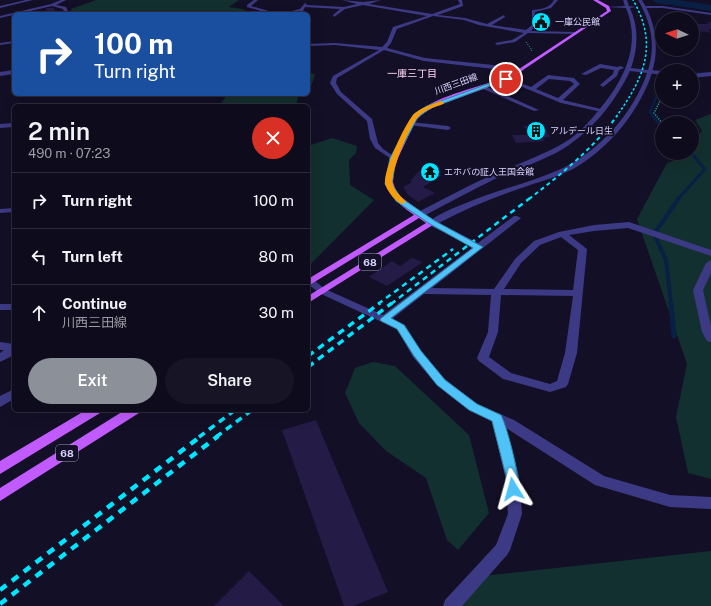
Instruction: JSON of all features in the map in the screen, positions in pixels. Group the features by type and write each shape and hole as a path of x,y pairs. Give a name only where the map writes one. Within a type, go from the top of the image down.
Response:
{"main road":[{"path":"595,0 608,7"},
{"name":"川西三田線","path":"432,223 399,199 388,184 393,158 416,116 429,107 506,79 608,12 610,10 608,7"},
{"name":"68","path":"310,282 419,215"},
{"name":"68","path":"310,299 432,223"},
{"name":"68","path":"0,468 93,412"},
{"name":"68","path":"0,495 132,412"}],"street":[{"path":"0,8 31,0"},
{"path":"31,12 64,0"},
{"path":"256,0 248,6 270,12"},
{"path":"344,0 464,19 527,32 576,33"},
{"path":"292,12 302,10 305,5 344,8 379,0"},
{"path":"393,158 380,150 373,142 370,120 339,93 333,83 335,77 382,50 389,43 395,28 462,5 460,0"},
{"path":"497,44 512,43 520,38 534,26 533,11 548,9 554,6 556,0"},
{"path":"419,215 492,178 537,160 567,143 587,128 614,95 629,69 633,55 635,36 633,18 625,0"},
{"path":"608,7 629,7 642,3 711,14"},
{"path":"432,223 469,205 571,167 596,150 626,117 644,87 650,72 655,49 654,35 652,22 642,3"},
{"path":"52,5 65,8 66,12"},
{"path":"334,16 344,8"},
{"path":"0,17 12,14"},
{"path":"705,14 711,17"},
{"path":"489,25 504,16"},
{"path":"0,44 12,42"},
{"path":"310,45 322,43 340,44 413,55 424,59 521,70"},
{"path":"584,74 600,66 655,72"},
{"path":"603,85 614,75 617,69"},
{"path":"699,72 711,71"},
{"path":"0,74 12,72"},
{"path":"699,75 711,74"},
{"path":"532,89 548,77 572,79 577,84 559,100"},
{"path":"506,79 559,100 602,110"},
{"path":"483,87 536,110"},
{"path":"412,124 448,128"},
{"path":"0,126 12,126"},
{"path":"492,178 491,181 494,186 509,189"},
{"path":"0,211 12,210"},
{"path":"384,319 517,218"},
{"path":"432,223 479,247"},
{"path":"562,234 583,249 571,353 562,384 550,388 507,376 483,358 493,332 494,303 496,293 518,261 537,243 562,234 594,228 629,225 698,248 711,254"},
{"path":"711,263 698,290 707,332 711,338"},
{"path":"310,284 322,291 401,327 417,354 441,382 473,407 510,424 600,481 670,501 711,503"},
{"path":"421,291 579,294"},
{"path":"0,307 12,307"},
{"path":"0,346 12,349"},
{"path":"0,358 12,350"},
{"path":"0,402 12,394"},
{"path":"450,606 502,550 515,514 512,476 497,418"}],"path":[{"path":"520,38 528,43 532,50 526,56 534,62"}],"green space":[{"path":"96,0 239,0 229,7 242,9 249,12 72,12 71,9"},
{"path":"310,72 315,75 310,89"},
{"path":"226,96 303,96 298,97 296,104 220,104"},
{"path":"711,114 711,479 688,473 676,417 687,364 637,219 667,163 676,160 699,160 699,134 702,131 699,126 699,118"},
{"path":"332,138 357,146 356,153 349,160 350,185 374,200 310,265 310,145"},
{"path":"373,362 395,366 469,435 489,513 458,550 447,540 426,478 386,451 359,423 345,393 355,368"},
{"path":"711,551 711,606 443,606 473,577"}],"building":[{"path":"46,8 54,8 56,12 47,12"},
{"name":"一庫公民館","path":"535,20 547,20 548,23 536,23"},
{"path":"706,22 711,22 711,29 709,29 711,34 708,32 699,31 699,24 710,24"},
{"name":"アルデール日生","path":"541,125 551,137 546,137 543,139 545,141 516,143 512,135 532,135 523,126"},
{"path":"422,171 428,173 430,171 442,175 423,187 435,193 418,202 408,195 403,187 412,182 410,181 418,172"},
{"path":"412,258 423,262 387,286 369,277 392,261 400,266"},
{"path":"316,420 388,592 353,606 344,606 282,430"},
{"path":"249,571 284,606 214,606"}],"waterway":[{"path":"657,0 711,8"},
{"path":"699,74 711,73"},
{"path":"654,117 650,112 655,100"},
{"path":"678,199 705,169 697,160"},
{"path":"671,304 666,260 654,234 679,198"},
{"path":"671,303 674,336"}],"railway":[{"path":"616,117 634,89 641,75 645,61 645,32 641,16 633,0"},
{"path":"529,199 587,150 617,116"},
{"path":"391,304 530,198"},
{"path":"378,304 453,249"},
{"path":"310,355 380,303"},
{"path":"310,365 392,303"},
{"path":"199,437 232,412"},
{"path":"216,437 249,412"},
{"path":"0,590 201,436"},
{"path":"0,604 218,436"}],"slow traffic":[{"path":"402,202 388,184 393,158 416,116 429,107 441,103"}],"place":[{"name":"一庫公民館","path":"541,22"},
{"name":"アルデール日生","path":"536,131"},
{"name":"エホバの証人王国会館","path":"430,172"}],"district":[{"name":"一庫三丁目","path":"412,73"}],"route":[{"path":"506,79 429,107 416,116 393,158 388,184 399,199 432,223 479,247 384,319 401,327 417,354 441,382 473,407 497,418 512,476 513,489"}]}
